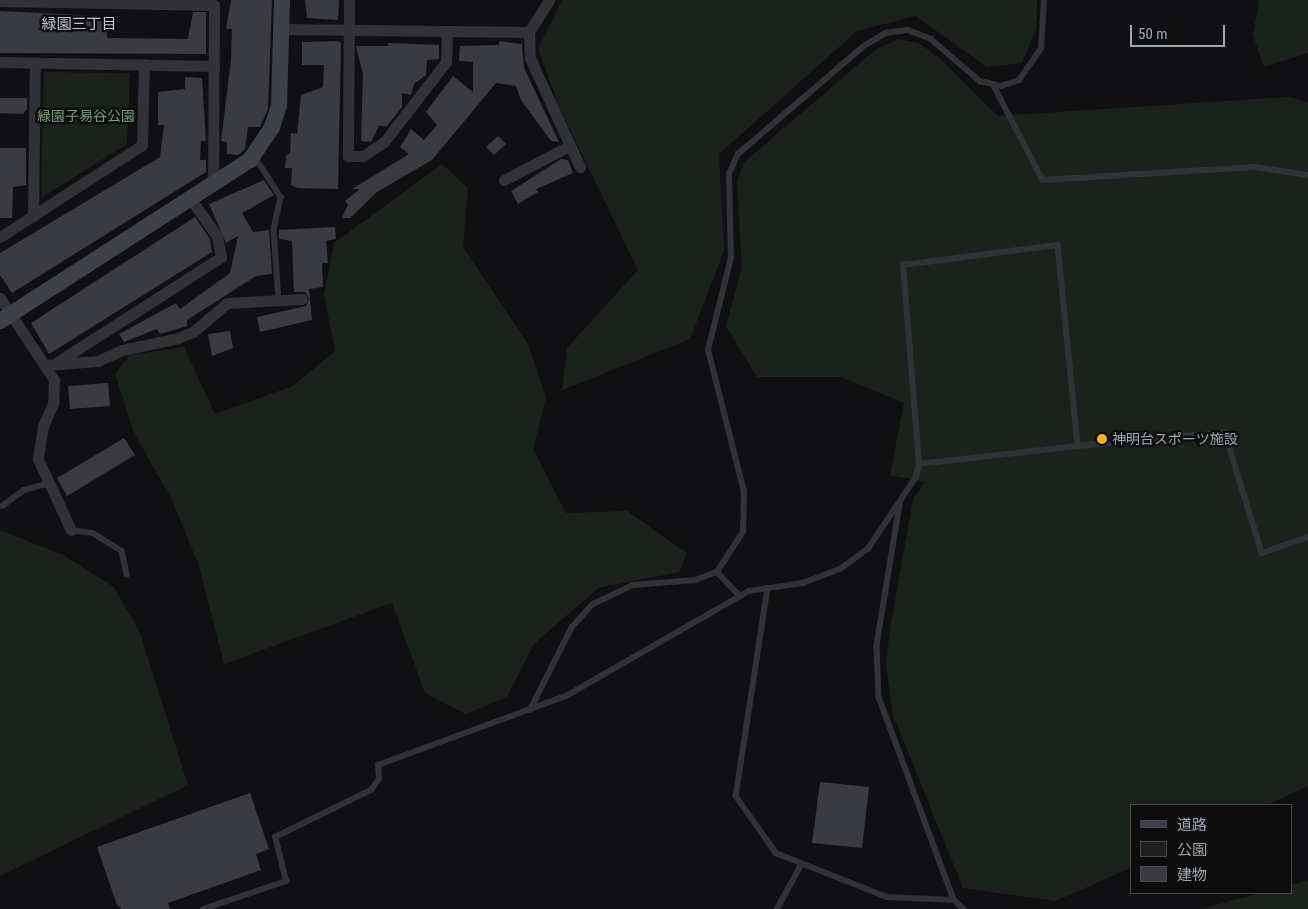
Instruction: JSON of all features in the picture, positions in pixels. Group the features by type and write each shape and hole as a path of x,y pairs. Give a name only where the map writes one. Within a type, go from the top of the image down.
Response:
{"street":[{"path":"5,317 213,184 254,155 272,127 279,106 282,0"},
{"path":"350,0 348,156 364,156 384,142 446,62 447,31"},
{"path":"548,0 529,32 530,58 580,167"},
{"path":"0,1 214,5 213,184"},
{"path":"281,29 529,32"},
{"path":"0,62 214,66"},
{"path":"33,216 35,63"},
{"path":"0,237 142,145 144,64"},
{"path":"504,180 569,146"},
{"path":"50,365 220,257 217,236 190,198"},
{"path":"0,298 5,317 50,365 55,391 39,445 46,484 71,530"},
{"path":"50,365 98,361 122,350 178,338 193,332 228,304 302,299"}],"lane":[{"path":"530,710 572,627 593,604 633,585 695,580 717,572 734,550 747,509 708,350 732,258 729,174 738,154 864,46 886,33 908,30 931,38 980,81 993,84 1019,80 1033,64 1044,31 1044,0"},
{"path":"993,84 1043,180 1255,167 1308,175"},
{"path":"254,155 281,197 274,229 279,300"},
{"path":"204,909 286,880 275,837 371,790 379,779 378,765 568,696 739,595 768,588 803,583 840,569 868,549 900,501 919,464 903,265 1058,245 1078,446"},
{"path":"919,464 1225,432 1262,553 1308,537"},
{"path":"2,506 24,490 46,484"},
{"path":"900,501 877,646 877,681 888,728 954,900 964,909"},
{"path":"71,530 93,533 122,550 127,574"},
{"path":"717,572 739,595"},
{"path":"768,588 736,796 776,853 801,865 887,897 954,900"},
{"path":"777,909 801,865"}],"green space":[{"path":"562,0 1037,0 1036,30 1022,63 987,67 916,16 857,31 719,154 724,251 690,339 562,390 567,348 638,270 560,109 538,48"},
{"path":"1259,0 1308,0 1308,53 1264,67 1253,35"},
{"name":"神明台スポーツ施設","path":"898,39 919,43 939,58 998,116 1289,97 1308,102 1308,786 1269,804 1130,804 1130,868 1056,901 963,888 893,715 886,665 890,629 913,499 925,482 890,475 904,403 841,377 757,377 726,326 742,267 737,183 743,163 875,50"},
{"name":"緑園子易谷公園","path":"44,72 130,73 127,144 41,198"},
{"path":"442,164 468,188 463,247 528,344 546,397 533,449 566,513 627,511 687,553 679,572 598,588 534,644 507,697 466,714 425,693 392,603 224,664 199,566 172,500 134,433 115,374 130,355 184,347 215,414 293,386 335,351 324,295 334,243"},
{"path":"0,530 63,555 114,587 140,633 188,785 0,876"},
{"path":"1308,880 1308,909 1200,909 1257,894 1293,894 1293,885"}],"building":[{"path":"231,0 272,0 268,109 260,127 248,127 245,149 238,155 227,154 227,142 221,141 231,60 232,29 226,29"},
{"path":"305,0 339,0 338,20 307,18"},
{"path":"0,11 102,16 102,22 107,22 107,38 188,39 193,12 206,12 206,54 0,53"},
{"path":"337,41 341,43 338,189 298,188 291,185 292,168 285,168 286,156 290,153 291,133 297,134 301,95 323,87 324,65 302,65 302,42"},
{"path":"499,41 522,44 524,68 559,142 551,141 521,100 516,86 496,83 432,160 377,192 350,218 342,218 348,205 345,201 360,189 352,189 409,154 400,147 411,129 424,140 437,125 426,112 453,76 473,92 473,62 459,61 460,46 499,45"},
{"path":"388,43 439,45 439,59 427,60 426,75 414,84 411,95 402,93 402,107 387,126 379,126 371,142 361,141 363,75 356,46 388,46"},
{"path":"185,77 202,78 206,141 201,141 200,160 206,160 206,172 12,293 0,275 0,253 160,157 164,125 158,125 158,92 185,89"},
{"path":"0,98 27,98 27,109 23,114 0,113"},
{"path":"498,136 506,144 494,155 486,147"},
{"path":"0,148 26,148 26,185 13,187 12,218 0,218"},
{"path":"561,159 568,160 573,173 536,189 538,192 518,204 511,191"},
{"path":"264,180 274,195 242,213 253,232 269,230 272,274 256,276 187,320 187,326 160,334 157,329 124,342 119,334 176,303 180,309 230,273 238,236 226,243 209,204"},
{"path":"195,217 210,239 212,252 49,354 31,323"},
{"path":"335,227 336,239 326,241 328,263 322,263 323,287 309,289 312,320 260,332 257,317 306,306 309,299 305,292 294,292 292,241 279,239 279,230"},
{"path":"230,331 233,348 212,356 208,334"},
{"path":"108,383 110,406 70,409 68,386"},
{"path":"124,438 135,455 67,496 57,478"},
{"path":"820,782 869,787 862,848 812,843"},
{"path":"250,793 269,849 256,854 261,870 168,903 170,909 122,909 117,905 97,847"}],"place":[{"name":"神明台スポーツ施設","path":"1102,439"}],"district":[{"name":"緑園三丁目","path":"79,25"}]}
